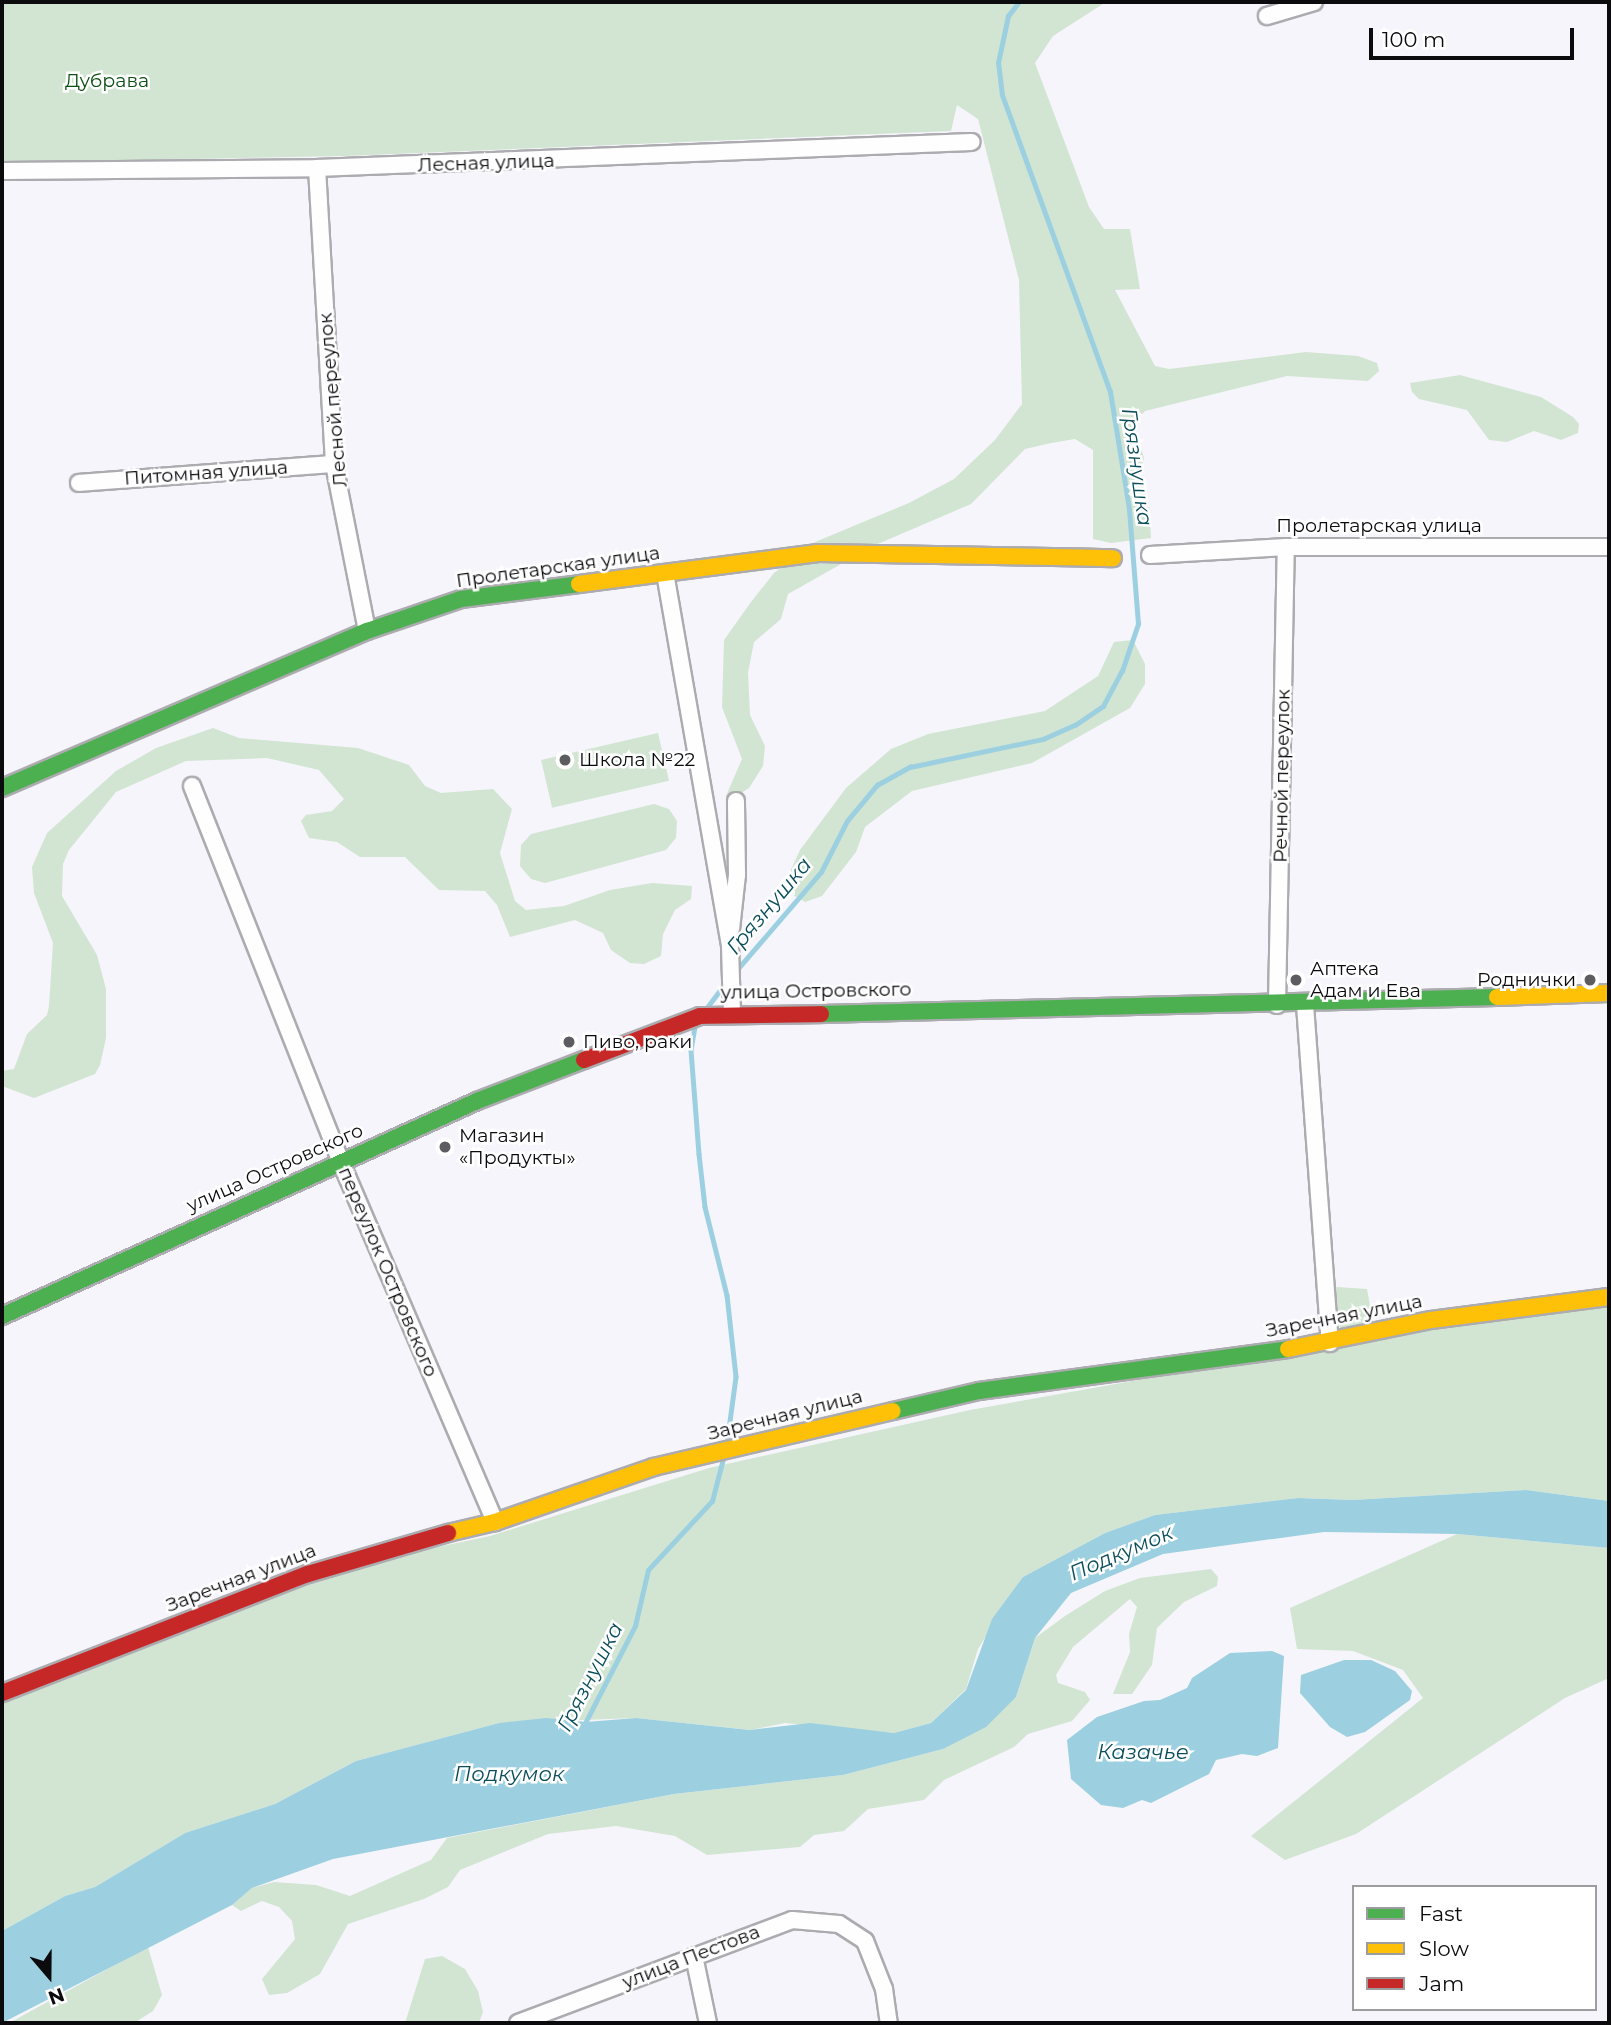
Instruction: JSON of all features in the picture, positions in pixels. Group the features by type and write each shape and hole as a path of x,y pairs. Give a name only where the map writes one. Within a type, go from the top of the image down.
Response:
{"street":[{"path":"1267,16 1314,2"},
{"name":"Лесная улица","path":"2,171 317,168 971,142"},
{"name":"Лесной переулок","path":"317,168 334,464 367,631"},
{"name":"Питомная улица","path":"79,483 334,464"},
{"name":"Пролетарская улица","path":"1150,555 1286,547 1609,547"},
{"name":"Речной переулок","path":"1277,1004 1286,547"},
{"name":"Пролетарская улица","path":"2,788 367,631 461,599 818,553 1114,558"},
{"path":"666,573 730,946 735,989 726,1012"},
{"name":"переулок Островского","path":"192,786 340,1160 495,1522"},
{"path":"730,946 737,875 736,801"},
{"name":"улица Островского","path":"2,1316 340,1160 682,1020 726,1012 1305,1005 1609,993"},
{"path":"1305,1005 1331,1343"},
{"name":"Заречная улица","path":"2,1693 308,1574 379,1550 495,1522 654,1467 979,1391 1331,1343 1431,1320 1609,1297"},
{"name":"улица Пестова","path":"518,2023 792,1920 839,1924 864,1941 884,1989 889,2023"},
{"path":"694,1956 708,2023"}],"green space":[{"name":"Дубрава","path":"2,2 1106,2 1053,36 1035,63 1089,207 1104,229 1130,229 1140,289 1115,290 1155,366 1169,369 1306,352 1358,356 1377,363 1379,371 1368,381 1287,376 1145,411 1133,424 1144,458 1139,478 1149,503 1151,538 1111,543 1093,539 1093,450 1075,439 1025,449 971,504 873,546 788,594 781,619 754,642 748,673 750,715 765,746 763,766 749,788 729,801 726,796 742,759 722,707 724,640 751,602 774,573 815,542 909,503 954,479 995,440 1022,404 1019,280 978,119 957,105 951,131 344,156 2,163"},
{"path":"1460,375 1541,397 1573,417 1579,424 1578,433 1561,440 1534,431 1507,442 1489,440 1467,410 1419,399 1412,392 1410,383"},
{"path":"1133,640 1145,664 1145,684 1130,708 1032,763 912,791 865,827 856,852 822,896 805,902 790,893 788,876 800,850 846,788 891,749 928,734 1045,711 1098,676 1114,642"},
{"path":"213,728 239,738 358,748 409,765 425,786 441,793 493,789 512,809 500,853 515,901 526,910 564,906 610,890 652,883 692,886 691,899 675,910 663,934 661,956 644,964 630,963 611,950 603,933 575,920 510,937 497,905 485,891 439,890 405,857 360,857 337,842 309,838 301,821 306,815 332,811 344,799 319,770 267,758 186,761 116,792 69,850 63,864 62,896 97,955 106,989 106,1038 100,1065 95,1074 34,1098 2,1086 2,1071 14,1069 27,1034 47,1015 49,1006 53,943 34,893 32,867 47,833 116,771 156,748"},
{"path":"658,733 669,781 552,808 541,760"},
{"path":"654,804 669,809 677,821 676,838 666,850 545,883 531,879 520,866 521,845 531,834"},
{"path":"1337,1287 1367,1289 1374,1327 1341,1332 1332,1291"},
{"path":"1609,1306 1609,1501 1526,1490 1352,1500 1298,1498 1155,1515 1105,1533 1023,1577 978,1649 966,1689 931,1723 894,1733 785,1723 751,1730 636,1718 499,1723 356,1761 275,1804 185,1833 95,1887 65,1896 2,1931 2,1701 125,1652 376,1560 490,1536 709,1468 970,1410 1434,1327"},
{"path":"1457,1534 1609,1548 1609,1678 1565,1698 1356,1834 1285,1860 1251,1836 1423,1698 1403,1670 1353,1651 1297,1649 1290,1608"},
{"path":"1211,1569 1218,1577 1217,1586 1184,1602 1157,1628 1152,1665 1132,1694 1113,1694 1130,1652 1129,1634 1137,1607 1130,1599 1073,1647 1056,1675 1058,1683 1085,1692 1090,1700 1072,1721 1028,1734 1014,1747 944,1780 924,1800 868,1809 844,1831 814,1835 800,1847 707,1855 675,1836 616,1826 548,1834 460,1870 448,1887 424,1899 348,1924 320,1974 287,1993 269,1995 262,1979 295,1939 292,1921 279,1907 262,1901 241,1911 232,1905 252,1888 274,1882 316,1885 350,1896 431,1860 447,1838 674,1794 843,1775 943,1749 1016,1697 1035,1638 1065,1616 1105,1591 1140,1578"},
{"path":"148,1947 162,1995 153,2011 134,2023 9,2023"},
{"path":"442,1956 465,1969 478,1991 483,2012 479,2023 405,2023 425,1959"}],"water":[{"name":"Подкумок","path":"1526,1490 1609,1501 1609,1548 1457,1534 1324,1532 1163,1554 1071,1593 1035,1638 1016,1697 986,1727 943,1749 843,1775 674,1794 333,1859 252,1888 232,1905 2,2023 2,1931 65,1896 95,1887 185,1833 275,1804 356,1761 499,1723 546,1718 586,1722 636,1718 750,1730 810,1723 894,1733 931,1723 966,1690 992,1619 1023,1577 1105,1533 1155,1515 1298,1498 1352,1500"},
{"name":"Казачье","path":"1272,1651 1284,1656 1278,1748 1257,1756 1242,1754 1216,1760 1209,1774 1151,1803 1142,1800 1123,1808 1101,1805 1071,1779 1067,1740 1097,1717 1144,1701 1160,1700 1187,1688 1192,1678 1230,1653"},
{"path":"1344,1660 1371,1660 1395,1671 1412,1691 1410,1700 1365,1732 1347,1737 1330,1727 1300,1693 1301,1675"}],"waterway":[{"name":"Грязнушка","path":"735,972 821,872 847,821 877,785 910,767 1043,739 1075,725 1103,706 1122,671 1138,624 1129,509 1110,392 1002,95 998,63 1008,16 1019,2"},
{"name":"Грязнушка","path":"705,1010 727,981"},
{"name":"Грязнушка","path":"695,1027 691,1050 705,1207 727,1295 736,1377 727,1444"},
{"name":"Грязнушка","path":"583,1727 635,1626 648,1570 712,1501 723,1459"}],"traffic: fast":[{"path":"2,788 367,631 461,599 579,584"},
{"path":"821,1014 1497,997"},
{"path":"2,1316 477,1101 584,1060"},
{"path":"893,1411 979,1391 1288,1349"}],"traffic: slow":[{"path":"579,584 818,553 1113,558"},
{"path":"1497,997 1609,993"},
{"path":"1288,1349 1431,1320 1609,1297"},
{"path":"448,1533 495,1522 654,1467 893,1411"}],"traffic: jam":[{"path":"584,1060 700,1016 821,1014"},
{"path":"2,1693 308,1574 448,1533"}],"place":[{"name":"Школа №22","path":"565,760"},
{"name":"Аптека Адам и Ева","path":"1296,980"},
{"name":"Роднички","path":"1590,980"},
{"name":"Пиво, раки","path":"569,1042"},
{"name":"Магазин «Продукты»","path":"445,1147"}]}
